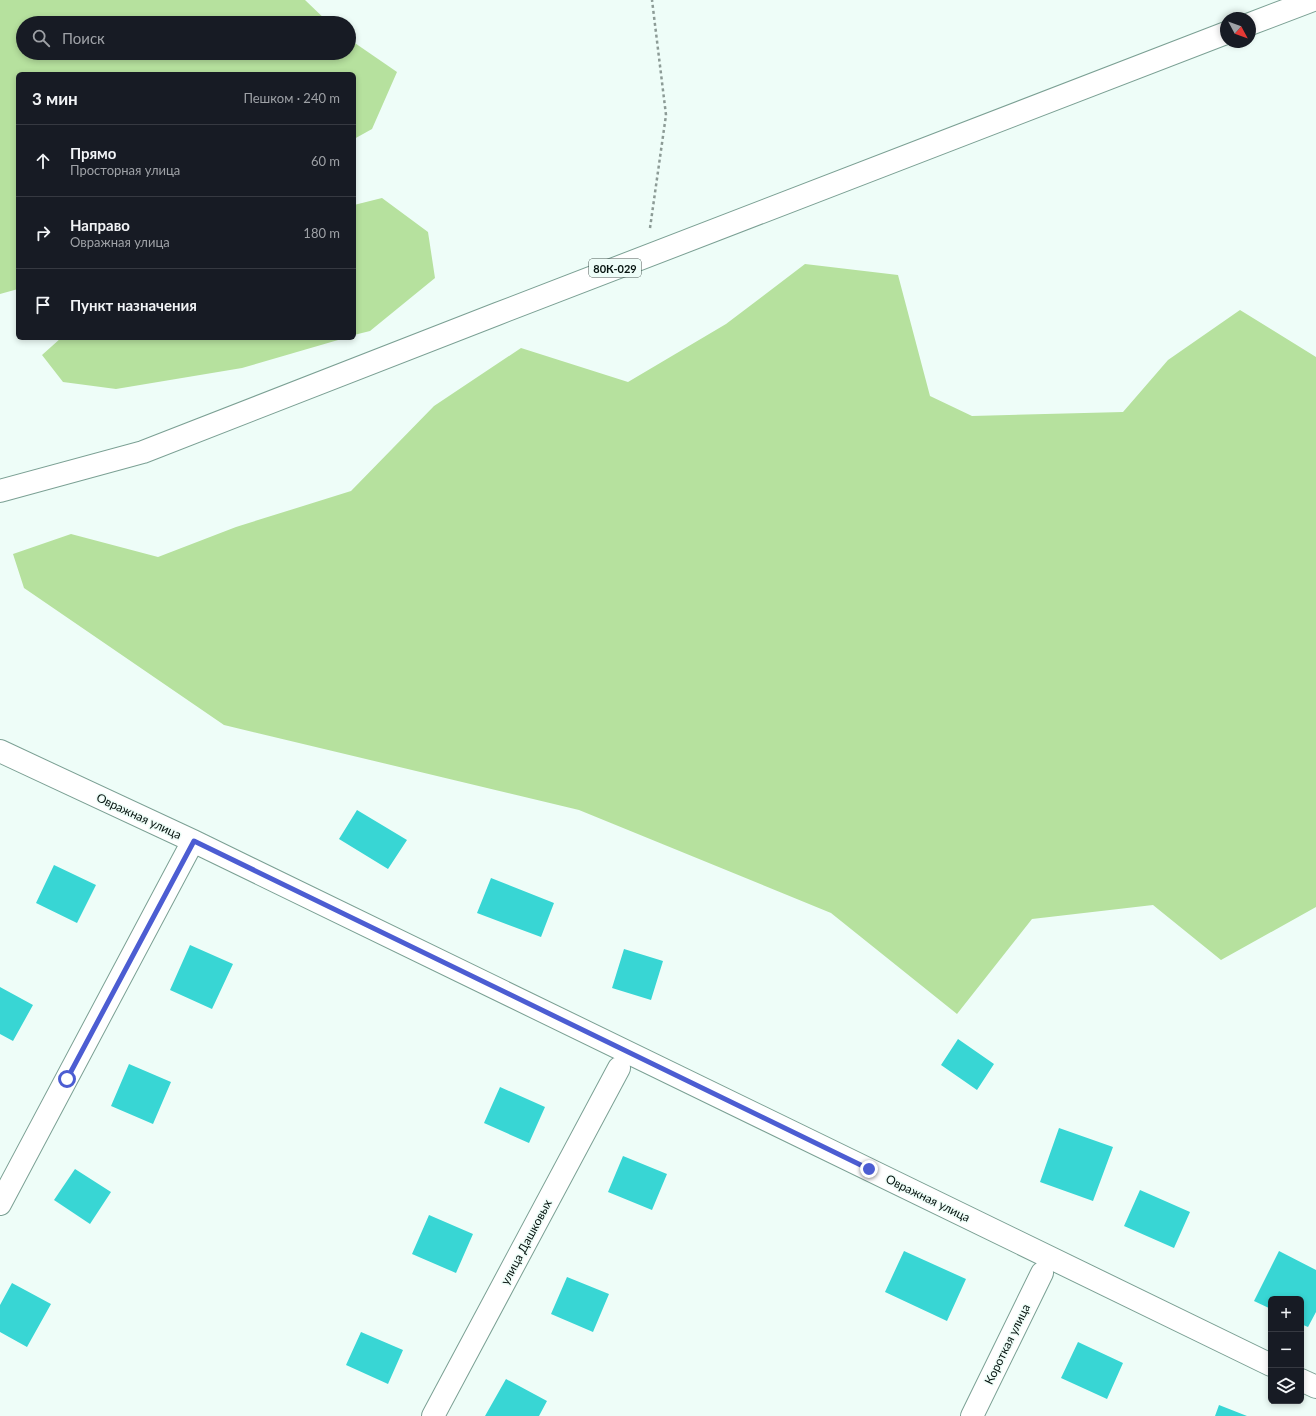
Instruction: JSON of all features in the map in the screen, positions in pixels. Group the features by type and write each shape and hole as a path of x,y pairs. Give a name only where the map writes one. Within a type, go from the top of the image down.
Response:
{"street":[{"path":"1256,22 1313,0"},
{"name":"80К-029","path":"0,491 143,452 646,256 1220,35"},
{"name":"Овражная улица","path":"0,751 194,841 1268,1364"},
{"path":"0,1204 194,841"},
{"name":"улица Дашковых","path":"433,1416 619,1068"},
{"name":"Короткая улица","path":"972,1416 1042,1272"},
{"path":"1304,1381 1316,1387"}],"path":[{"path":"646,256 666,114 652,0"}],"green space":[{"path":"0,0 305,0 322,16 16,16 16,60 356,60 356,44 397,72 372,129 356,138 356,72 16,72 16,290 0,294"},
{"path":"382,198 428,232 435,278 370,331 356,334 356,204"},
{"path":"805,264 898,275 930,396 972,416 1123,412 1168,360 1240,310 1316,357 1316,907 1221,960 1153,905 1032,919 957,1014 831,913 579,810 224,725 24,588 13,554 71,534 158,557 236,527 351,491 434,406 521,348 628,382 726,324"},
{"path":"59,340 338,340 242,368 116,389 63,382 42,355"}],"building":[{"path":"357,810 407,840 388,869 339,839"},
{"path":"54,865 96,885 77,923 36,903"},
{"path":"491,878 554,903 541,937 477,913"},
{"path":"190,945 233,964 212,1009 170,990"},
{"path":"624,949 663,961 651,1000 612,988"},
{"path":"0,987 33,1005 13,1041 0,1034"},
{"path":"958,1039 994,1064 977,1090 941,1065"},
{"path":"129,1064 171,1082 153,1124 111,1106"},
{"path":"500,1087 545,1107 529,1143 484,1123"},
{"path":"1059,1128 1113,1147 1093,1201 1040,1182"},
{"path":"623,1156 667,1174 652,1210 608,1192"},
{"path":"75,1169 111,1192 90,1224 54,1200"},
{"path":"1140,1190 1190,1212 1174,1248 1124,1226"},
{"path":"429,1215 473,1234 456,1273 412,1254"},
{"path":"904,1251 966,1279 947,1321 885,1292"},
{"path":"1279,1251 1316,1270 1316,1312 1308,1327 1304,1325 1304,1296 1268,1296 1268,1308 1254,1301"},
{"path":"567,1277 609,1294 593,1332 551,1314"},
{"path":"12,1283 51,1304 27,1347 0,1332 0,1305"},
{"path":"361,1332 403,1350 388,1384 346,1365"},
{"path":"1078,1342 1123,1363 1107,1399 1061,1378"},
{"path":"506,1379 547,1401 539,1416 485,1416"},
{"path":"1219,1405 1247,1416 1215,1416"}],"route":[{"path":"67,1079 194,841 869,1169"}]}
